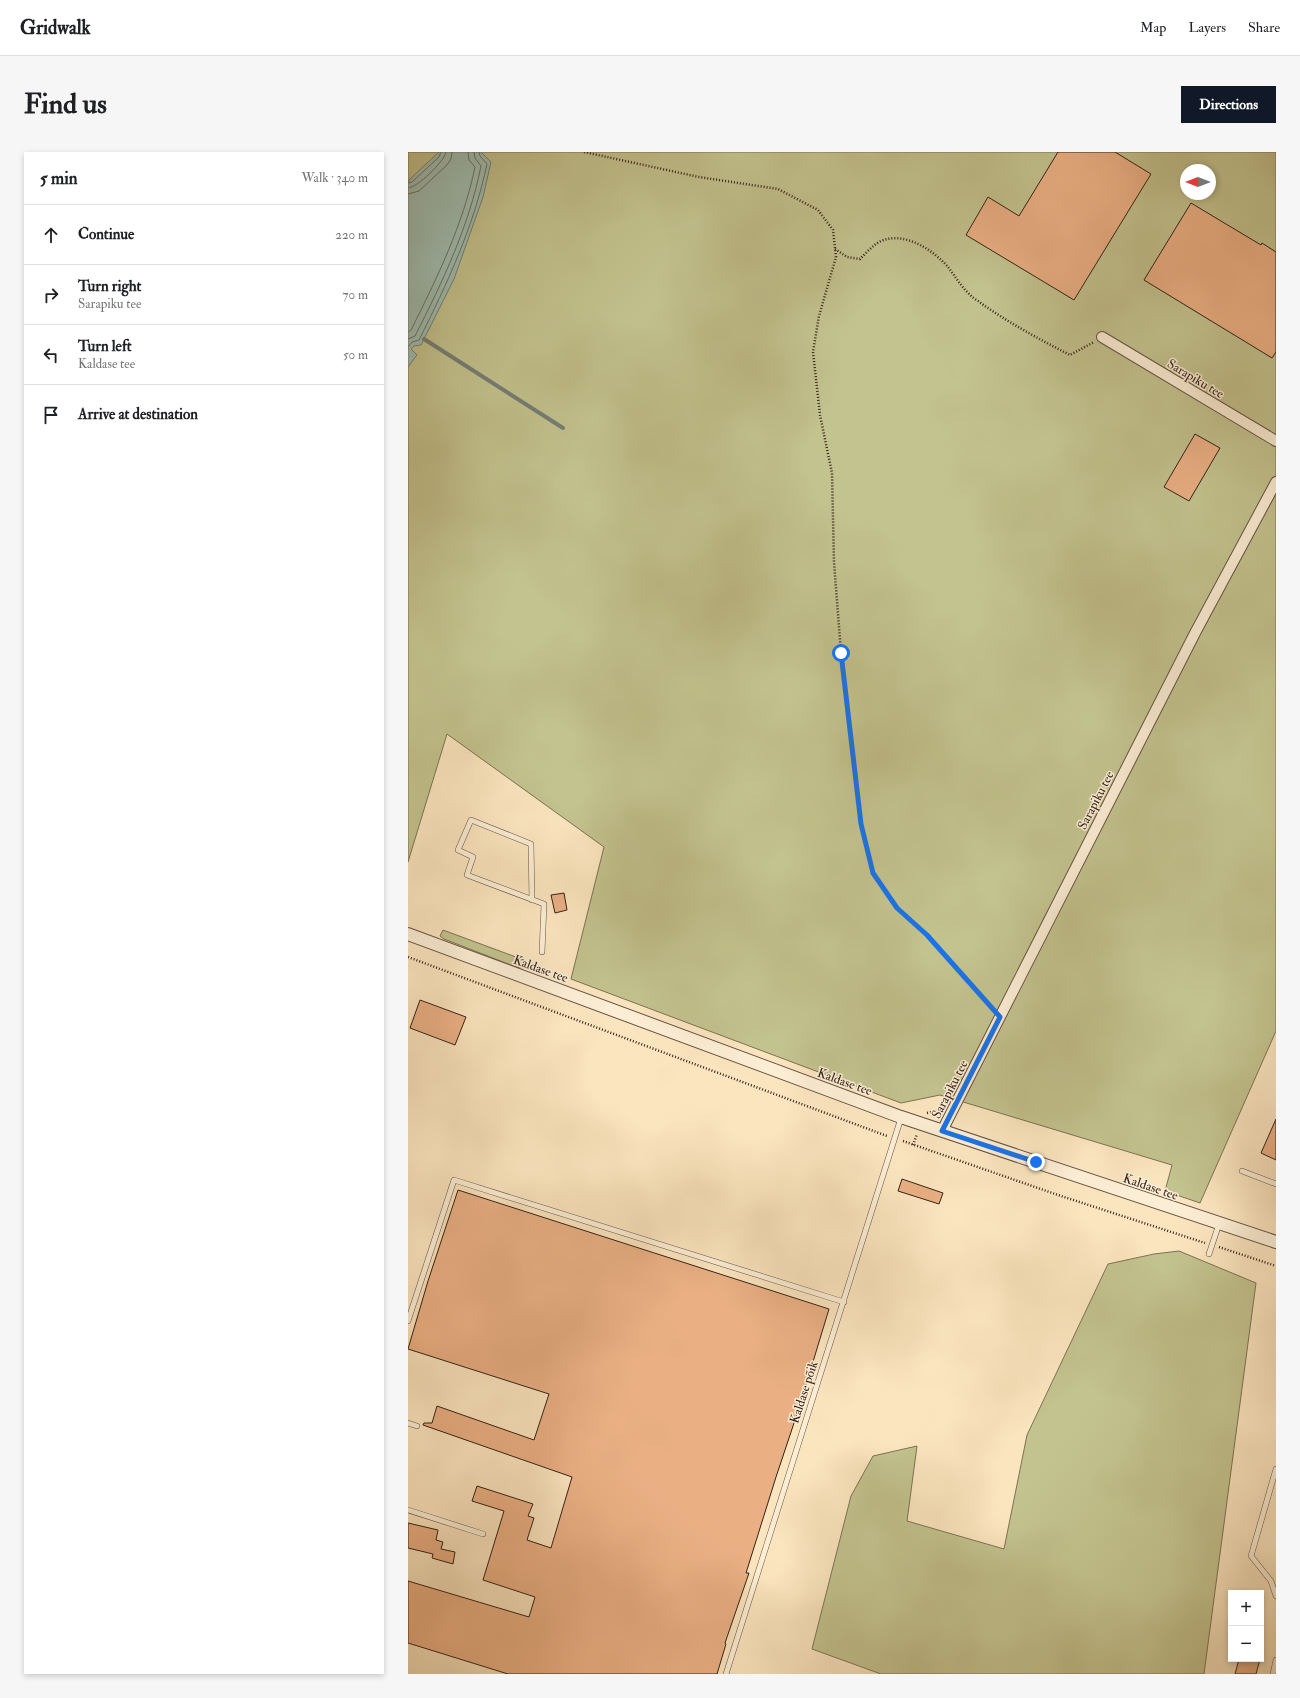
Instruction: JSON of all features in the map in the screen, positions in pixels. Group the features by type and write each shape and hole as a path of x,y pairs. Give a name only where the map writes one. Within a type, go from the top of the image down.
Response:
{"street":[{"name":"Sarapiku tee","path":"1102,337 1276,441"},
{"name":"Sarapiku tee","path":"942,1131 1195,633 1276,482"},
{"name":"Kaldase tee","path":"408,934 901,1117 1276,1242"}],"lane":[{"path":"532,900 531,844 471,820 458,850 473,857 467,875 532,900 544,904 542,952"},
{"name":"Kaldase põik","path":"726,1674 901,1117"},
{"path":"1242,1171 1276,1184"},
{"path":"408,1321 454,1180 844,1302"},
{"path":"1209,1254 1219,1224"},
{"path":"408,1423 417,1426"},
{"path":"1276,1469 1251,1556 1271,1582 1276,1596"},
{"path":"408,1510 483,1534"},
{"path":"1273,1674 1276,1660"}],"path":[{"path":"584,152 699,177 778,189 818,210 833,230 836,257 819,316 813,352 820,415 832,473 834,562 841,653 861,824 873,873 897,908 927,935 1000,1017"},
{"path":"835,249 847,257 860,259 881,241 896,238 913,241 930,251 947,267 962,286 977,301 1038,338 1070,355 1102,337"},
{"path":"408,957 895,1139 1058,1195 1276,1266"}],"green space":[{"path":"408,152 1276,152 1276,1031 1200,1203 1165,1191 1172,1165 940,1095 901,1103 571,979 604,847 447,734 408,862"},
{"path":"443,930 524,960 527,965 522,968 516,967 444,939 440,936"},
{"path":"1179,1251 1256,1283 1204,1674 881,1674 812,1649 851,1496 873,1456 917,1446 907,1521 1004,1549 1027,1435 1108,1264 1154,1254"}],"water":[{"path":"439,152 481,152 491,162 483,197 454,279 421,345 414,346 411,349 417,355 408,367 408,183 410,179"}],"building":[{"path":"1058,152 1115,152 1151,174 1074,300 966,235 988,197 1019,216"},
{"path":"1191,203 1261,245 1262,243 1276,252 1276,352 1272,358 1144,280"},
{"path":"1195,434 1220,448 1189,501 1164,487"},
{"path":"564,893 567,910 555,913 551,895"},
{"path":"420,1000 466,1017 455,1045 410,1028"},
{"path":"1276,1119 1276,1160 1261,1153"},
{"path":"902,1179 943,1193 939,1204 898,1191"},
{"path":"458,1190 829,1309 746,1573 749,1573 725,1643 726,1644 717,1674 508,1674 408,1643 408,1581 529,1617 535,1597 483,1580 504,1511 472,1501 477,1486 533,1504 528,1516 534,1518 527,1540 551,1548 572,1477 423,1425 424,1423 432,1423 437,1406 534,1440 549,1394 408,1349 428,1281"},
{"path":"408,1523 438,1530 436,1540 443,1542 441,1549 455,1552 453,1564 432,1558 433,1554 408,1548"},
{"path":"1238,1662 1259,1662 1256,1674 1235,1674"}],"waterway":[{"path":"424,339 563,428"}],"route":[{"path":"841,653 861,824 873,873 897,908 927,935 1000,1017 942,1131 1036,1162"}]}
